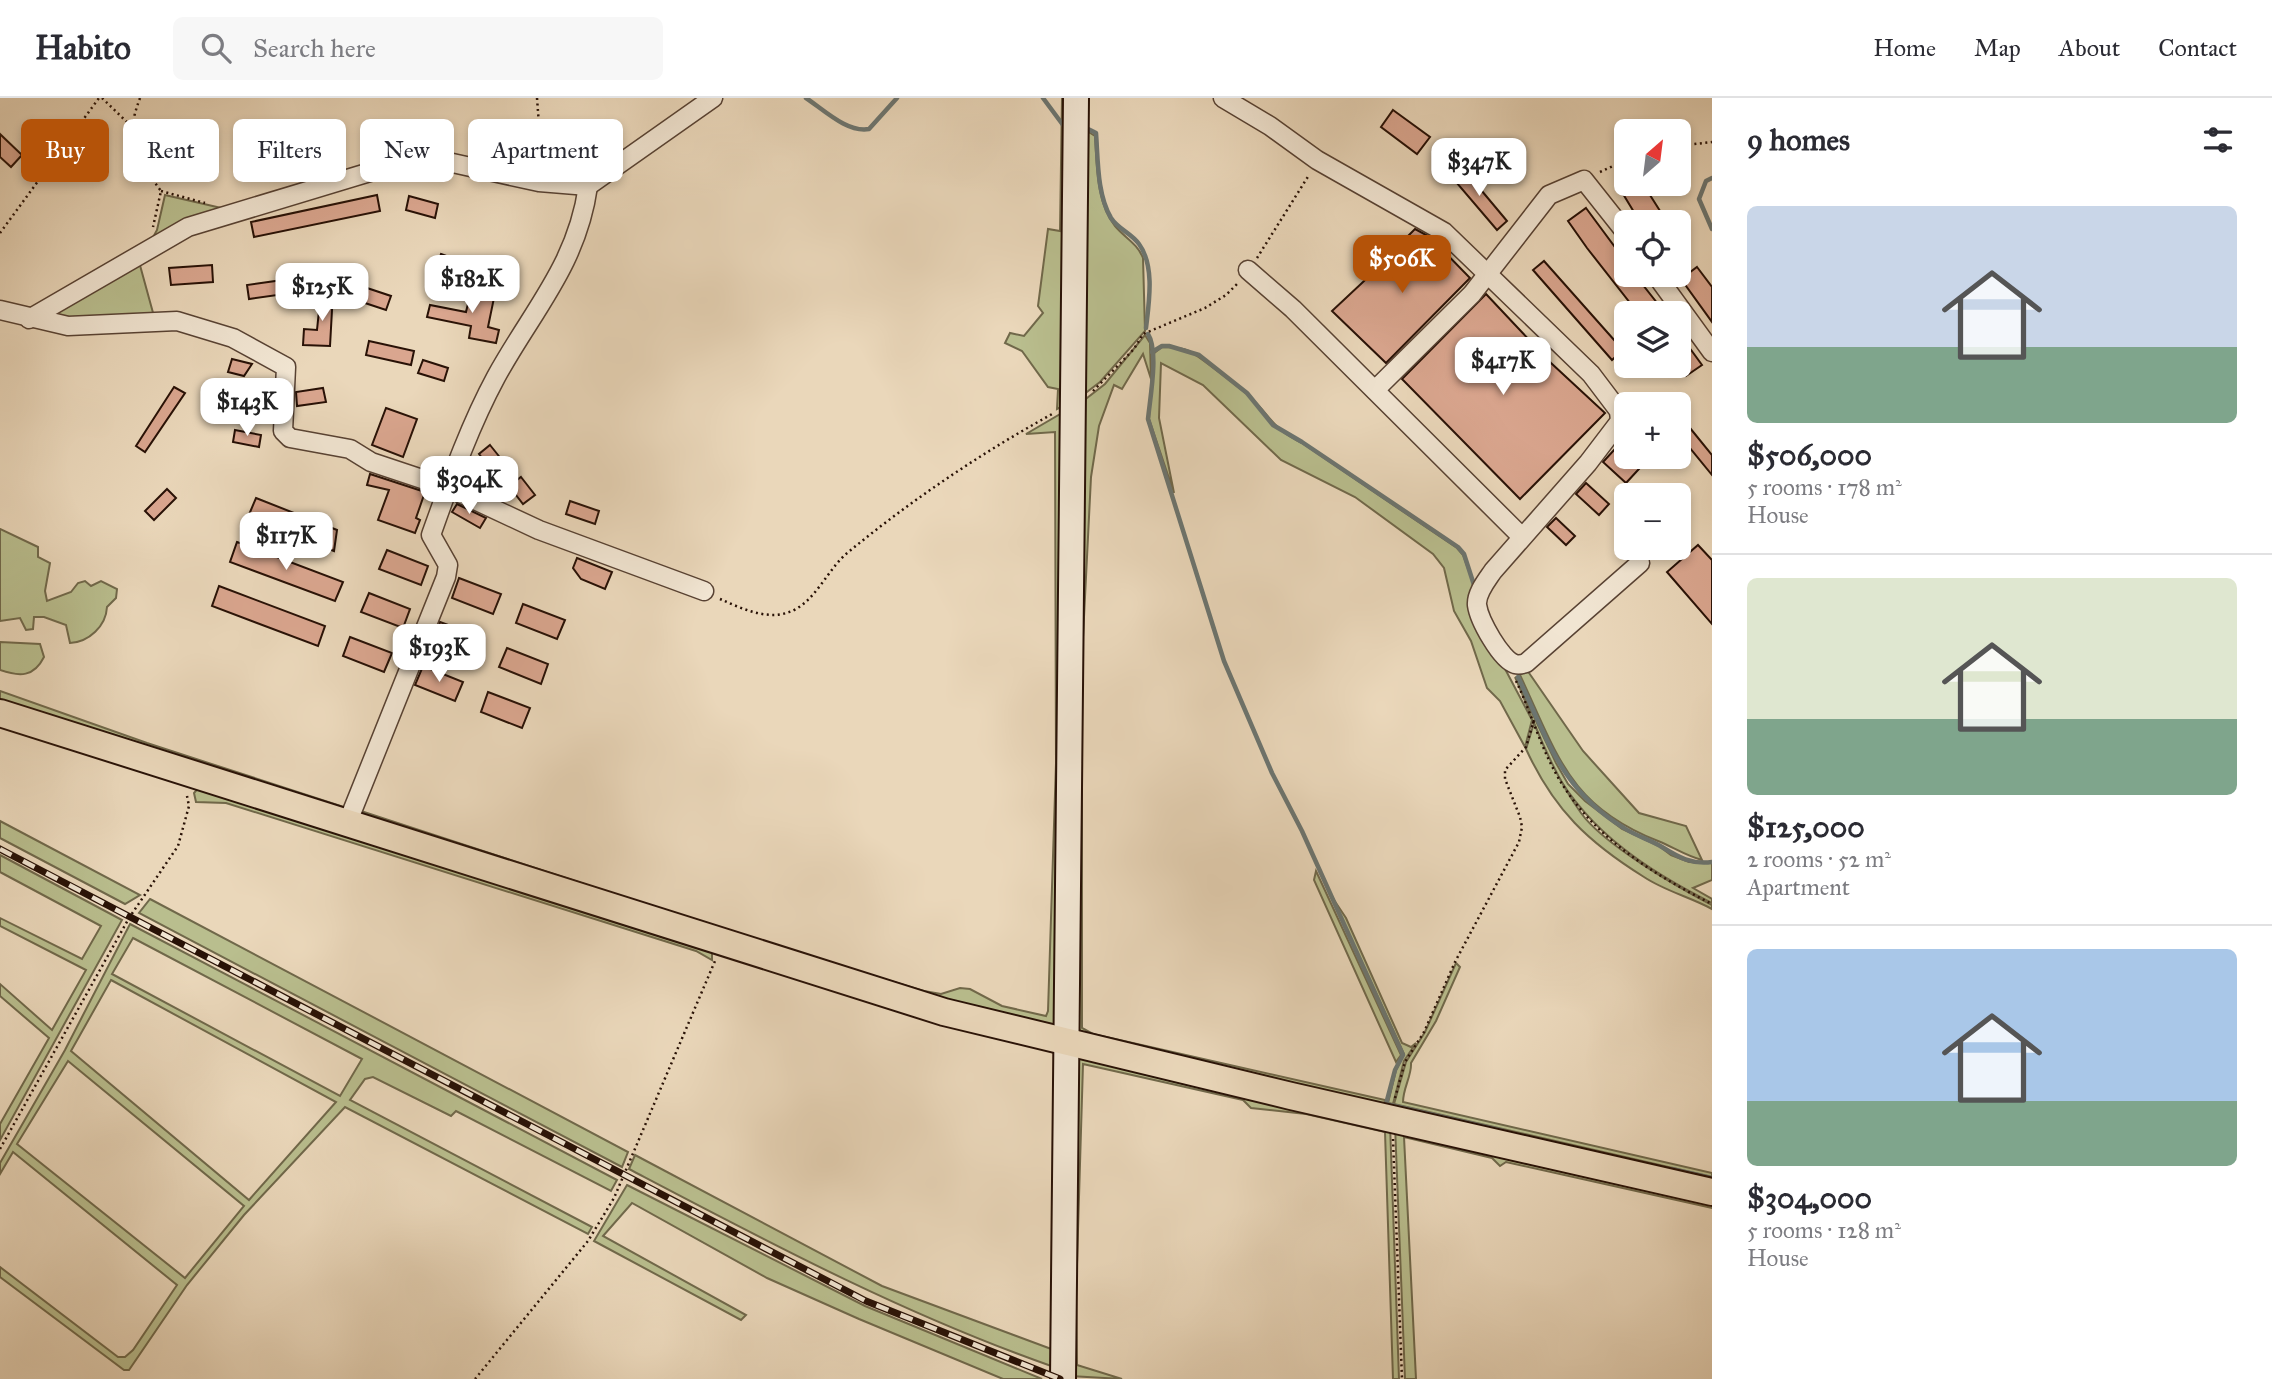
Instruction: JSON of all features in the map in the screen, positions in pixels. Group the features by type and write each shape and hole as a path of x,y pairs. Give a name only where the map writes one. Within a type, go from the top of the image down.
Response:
{"main road":[{"path":"1063,1379 1076,98"},
{"path":"0,713 944,1012 1712,1192"}],"street":[{"path":"29,319 80,292 134,257 188,227 390,166 448,162 538,183 588,186 713,98"},
{"path":"1223,98 1270,126 1317,160 1422,216 1444,232 1591,374 1619,411 1620,421 1588,463 1493,571 1481,589 1476,604 1484,625 1504,657 1515,664 1526,663 1640,563"},
{"path":"1375,390 1472,294 1527,227 1549,195 1584,180 1614,218"},
{"path":"347,824 446,577 448,565 431,536 466,440 496,376 546,300 576,236 584,212 588,186"},
{"path":"1248,270 1375,390 1522,537"},
{"path":"1665,287 1712,352"},
{"path":"0,310 29,319 68,326 177,321 233,338 286,367 283,431 290,438 350,449 371,462 449,488 539,530 704,591"}],"path":[{"path":"0,233 101,98 124,119"},
{"path":"132,119 140,98"},
{"path":"537,98 540,125 546,144 568,184"},
{"path":"1691,144 1712,142"},
{"path":"704,591 747,611 771,615 794,610 807,600 843,557 892,517 974,461 1087,397 1134,349 1143,334 1217,302 1248,270 1295,202 1317,160"},
{"path":"1584,180 1614,166"},
{"path":"155,182 161,191 240,210"},
{"path":"134,257 151,232 161,191"},
{"path":"1504,657 1554,770 1583,815 1606,837 1667,880 1712,904"},
{"path":"1402,1379 1393,1105 1405,1062 1424,1032 1466,940 1518,842 1522,827 1505,779 1505,770 1526,747 1534,720"},
{"path":"0,1149 129,918 178,846 189,806 182,772"},
{"path":"475,1379 588,1241 614,1198 722,943"}],"green space":[{"path":"1062,98 1071,98 1065,405 1057,409 1058,389 1048,387 1022,351 1005,343 1010,333 1024,336 1043,313 1038,306 1048,229 1060,231"},
{"path":"1087,131 1095,136 1104,206 1115,226 1138,248 1143,258 1145,331 1100,382 1079,398"},
{"path":"165,195 230,210 151,241 157,230"},
{"path":"138,258 155,320 67,323 53,312"},
{"path":"1145,335 1150,343 1151,379 1143,354 1122,389 1114,385 1099,426 1091,477 1082,657 1082,1028 1093,1034 1385,1100 1384,1105 1078,1035 1078,405 1105,384"},
{"path":"1162,347 1179,348 1193,353 1246,393 1284,432 1457,548 1463,555 1503,665 1532,720 1525,747 1500,701 1487,688 1471,641 1454,611 1444,568 1433,554 1355,497 1281,460 1203,385 1161,363 1159,418 1174,493 1149,419 1153,354"},
{"path":"1062,413 1056,1028 939,1001 360,819 358,810 774,946 924,991 941,994 960,988 970,989 1002,1006 1046,1016 1056,763 1055,432 1026,434"},
{"path":"0,529 38,547 38,557 50,563 45,591 47,601 71,592 78,583 85,581 91,586 101,581 117,589 116,598 107,607 103,621 95,632 84,640 70,643 66,625 44,617 34,617 33,629 26,630 20,618 0,621"},
{"path":"0,642 40,644 44,657 36,668 26,674 0,670"},
{"path":"1527,670 1583,751 1639,813 1686,826 1702,860 1628,827 1604,812 1585,794 1570,775 1545,730 1520,675"},
{"path":"1515,677 1568,784 1585,801 1622,829 1689,862 1712,863 1712,880 1693,888 1712,899 1712,903 1666,878 1623,849 1586,813 1555,771"},
{"path":"0,691 147,743 347,808 344,813 0,706"},
{"path":"1534,723 1561,781 1592,825 1623,851 1712,905 1712,909 1644,877 1606,851 1574,823 1548,790 1526,749"},
{"path":"200,786 712,951 712,960 696,951 226,803 196,802 194,793"},
{"path":"0,821 140,895 125,904 0,838"},
{"path":"0,855 122,920 0,1140 0,1124 49,1038 0,996 0,984 52,1030 86,970 0,926 0,918 82,959 101,926 0,872"},
{"path":"1316,871 1401,1055 1396,1062 1314,880"},
{"path":"1332,897 1346,918 1402,1043 1411,1047 1416,1043 1404,1061 1393,1104 1388,1103 1396,1070 1404,1054"},
{"path":"150,899 628,1152 622,1167 139,913"},
{"path":"130,924 617,1180 611,1191 456,1111 451,1116 373,1077 365,1079 350,1100 592,1227 588,1234 345,1107 244,1215 187,1285 129,1370 124,1370 0,1277 0,1267 118,1357 125,1357 133,1350 177,1285 13,1152 0,1174 0,1163 65,1050","holes":["133,938 362,1059 340,1096 112,974","111,980 336,1102 249,1200 71,1051","68,1061 244,1206 185,1278 17,1144"]},
{"path":"1456,963 1460,967 1436,1021 1411,1063 1403,1102 1712,1173 1712,1177 1394,1104 1406,1062 1425,1032"},
{"path":"1080,1056 1390,1124 1399,1379 1393,1379 1385,1132 1306,1114 1251,1108 1243,1100 1083,1064 1076,1297 1077,1365 1122,1379 1070,1376 1075,1062"},
{"path":"1395,1125 1712,1196 1712,1208 1506,1162 1500,1166 1492,1158 1404,1137 1416,1379 1405,1379"},
{"path":"635,1155 882,1286 1054,1350 1054,1367 999,1347 891,1301 785,1250 629,1169"},
{"path":"627,1185 865,1306 1042,1379 1003,1379 859,1319 767,1278 632,1203 603,1236 746,1315 741,1320 594,1241"}],"building":[{"path":"1393,110 1430,137 1417,154 1381,127"},
{"path":"0,134 21,156 11,167 0,157"},
{"path":"1461,166 1507,221 1497,230 1450,175"},
{"path":"377,195 380,211 254,237 251,222"},
{"path":"409,196 438,204 435,218 406,210"},
{"path":"1624,196 1651,196 1659,210 1633,210"},
{"path":"1586,208 1614,246 1614,282 1587,248 1568,221"},
{"path":"1415,229 1430,237 1470,278 1386,363 1332,311 1410,238 1408,236"},
{"path":"441,254 471,265 465,280 436,269"},
{"path":"1544,261 1614,340 1612,360 1533,270"},
{"path":"212,265 213,282 171,285 169,268"},
{"path":"1697,267 1712,287 1712,322 1687,287 1691,287 1691,272"},
{"path":"290,279 292,293 249,299 247,285"},
{"path":"358,285 391,296 386,310 353,299"},
{"path":"472,287 495,293 488,327 499,330 496,343 469,338 471,326 427,317 430,305 466,312"},
{"path":"1618,287 1644,287 1656,301 1629,301"},
{"path":"321,291 333,292 330,346 303,345 304,329 317,330"},
{"path":"1486,294 1551,363 1605,413 1520,499 1402,379"},
{"path":"369,341 414,351 411,365 366,355"},
{"path":"1691,350 1702,365 1691,373"},
{"path":"232,359 252,364 244,376 228,372"},
{"path":"423,360 448,368 444,381 418,373"},
{"path":"249,385 273,393 272,407 245,398"},
{"path":"174,387 185,393 145,452 136,446"},
{"path":"323,388 326,402 297,406 296,392"},
{"path":"386,408 417,419 403,457 372,445"},
{"path":"1691,429 1712,455 1712,475 1691,449"},
{"path":"235,430 261,435 259,447 233,442"},
{"path":"490,445 510,470 499,479 479,454"},
{"path":"1614,450 1614,469 1639,469 1626,483 1603,462"},
{"path":"370,474 425,492 416,518 420,520 415,533 378,520 389,490 367,485"},
{"path":"521,477 535,495 523,504 509,486"},
{"path":"1586,483 1609,504 1599,515 1576,494"},
{"path":"167,489 176,498 154,520 145,511"},
{"path":"256,498 337,530 334,551 248,517"},
{"path":"570,501 599,511 595,524 566,514"},
{"path":"457,504 486,518 480,528 452,512"},
{"path":"1556,518 1575,536 1566,545 1547,527"},
{"path":"237,542 343,582 335,601 230,562"},
{"path":"1698,545 1712,560 1712,624 1667,572 1681,560 1691,560 1691,551"},
{"path":"387,550 428,566 421,585 379,569"},
{"path":"577,558 612,572 605,589 581,579 573,568"},
{"path":"459,578 501,594 493,614 452,598"},
{"path":"219,586 325,626 318,646 212,606"},
{"path":"369,593 410,609 403,628 361,612"},
{"path":"523,604 565,620 557,639 516,623"},
{"path":"440,622 481,637 473,657 433,641"},
{"path":"350,637 392,653 384,672 343,656"},
{"path":"507,648 548,664 541,684 499,667"},
{"path":"423,666 463,682 455,701 415,685"},
{"path":"488,692 530,708 522,728 481,712"}],"waterway":[{"path":"806,98 844,124 861,129 869,129 897,98"},
{"path":"1043,98 1063,125"},
{"path":"1086,128 1096,133 1099,177 1106,209 1114,222 1139,244 1144,253 1150,284 1146,328"},
{"path":"1712,178 1706,181 1699,199 1712,229"},
{"path":"1148,334 1153,352 1148,419 1224,661 1272,773 1302,831 1403,1055 1395,1070 1386,1104 1503,1131"},
{"path":"1152,352 1162,346 1169,346 1199,355 1247,393 1273,425 1458,547 1464,554 1474,585"},
{"path":"1518,677 1559,762 1585,797 1624,828 1674,854 1692,861 1712,862"},
{"path":"1672,1169 1712,1178"}],"railway":[{"path":"0,849 866,1301 1060,1379"}]}
